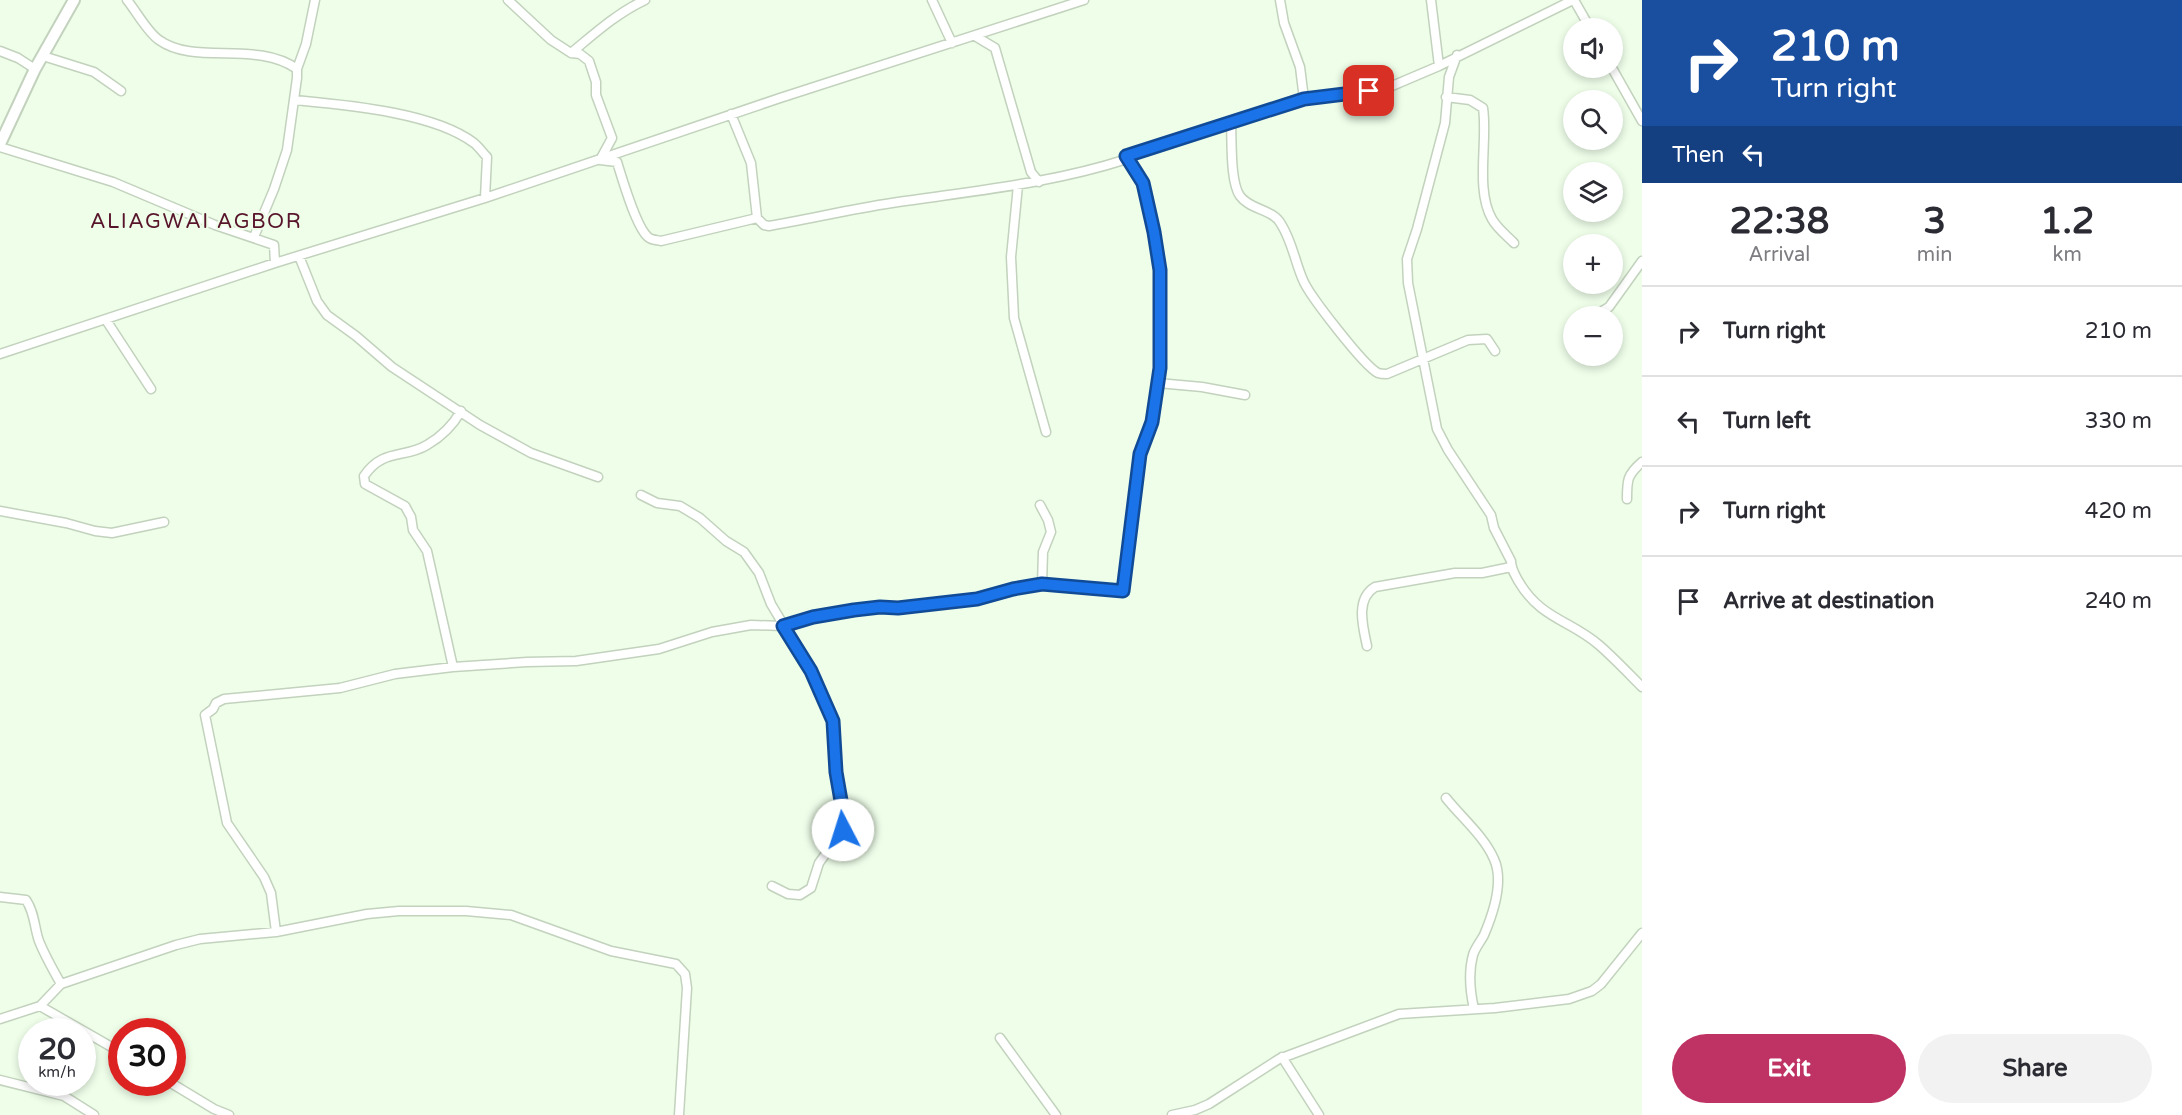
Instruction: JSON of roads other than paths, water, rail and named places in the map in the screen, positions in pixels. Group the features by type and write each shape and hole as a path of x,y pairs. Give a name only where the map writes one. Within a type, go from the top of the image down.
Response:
{"street":[{"path":"74,0 35,69 0,145 113,182 215,225 274,245 275,263"},
{"path":"127,0 158,39 180,50 252,54 288,62 297,69"},
{"path":"254,237 287,150 297,69 306,44 315,0"},
{"path":"508,0 540,31 570,53 580,54 589,61 596,82 596,95 612,138 600,160"},
{"path":"570,53 602,27 645,0"},
{"path":"932,0 952,43"},
{"path":"0,354 275,263 485,198 731,114 1084,0"},
{"path":"1280,0 1284,23 1300,68 1304,99"},
{"path":"1431,0 1439,66"},
{"path":"731,114 751,163 757,218 764,225 769,226 888,203 1039,182 1103,167 1127,159 1126,156 1304,99 1392,86 1439,66 1574,0 1584,18"},
{"path":"975,36 995,48 1030,172 1039,182"},
{"path":"0,51 18,58 35,69"},
{"path":"43,56 94,72 121,91"},
{"path":"1457,56 1449,77 1445,123 1407,259 1408,283 1437,429 1448,450 1491,515 1494,528 1511,561 1511,567 1526,595 1539,607 1597,643 1642,687"},
{"path":"1618,78 1642,121"},
{"path":"1446,97 1470,100 1483,108 1485,201 1492,219 1514,243"},
{"path":"294,100 364,107 451,130 476,144 487,157 485,198"},
{"path":"1231,123 1234,174 1240,196 1281,222 1303,282 1349,344 1379,374 1387,374 1468,339 1487,339 1494,351"},
{"path":"276,932 271,893 264,877 227,823 206,715 224,699 340,688 395,674 453,667 576,661 659,649 701,635 741,627 783,626 813,617 854,610 880,607 898,608 977,599 1042,584 1123,591 1140,454 1152,422 1160,368 1160,270 1143,183 1126,156"},
{"path":"600,160 616,162 643,230 648,237 654,240 662,241 757,218"},
{"path":"1030,172 1021,185 1011,257 1014,318 1046,432"},
{"path":"299,256 317,302 327,315 423,390 531,453 598,477"},
{"path":"1610,306 1642,261"},
{"path":"106,320 151,389"},
{"path":"1158,383 1202,387 1245,395"},
{"path":"453,667 427,551 413,530 411,516 405,506 365,484 364,476 370,466 388,455 426,446 454,423 461,411"},
{"path":"1628,499 1627,482 1630,473 1642,462"},
{"path":"641,495 657,503 680,506 700,518 726,541 744,552 759,573 771,604 811,671 833,721 836,772 844,818 843,830 819,863 811,888 800,896 788,894 772,886"},
{"path":"1040,505 1051,532 1043,552 1042,584"},
{"path":"0,511 112,533 164,522"},
{"path":"1367,646 1362,621 1363,601 1368,592 1375,587 1455,573 1482,573 1511,567"},
{"path":"1446,798 1485,844 1495,860 1496,894 1483,936 1473,953 1470,971 1470,993 1474,1009"},
{"path":"0,897 26,900 33,910 35,928 43,951 61,984"},
{"path":"0,1019 40,1006 61,984 200,939 276,932 399,910 466,911 510,915 611,951 676,964 685,974 687,988 679,1115"},
{"path":"1173,1115 1209,1104 1282,1057 1399,1014 1569,999 1592,991 1601,984 1642,933"},
{"path":"40,1006 108,1045"},
{"path":"1000,1038 1056,1115"},
{"path":"1282,1057 1320,1115"},
{"path":"0,1080 64,1096 94,1115"},
{"path":"186,1092 229,1115"}],"district":[{"name":"ALIAGWAI AGBOR","path":"196,221"}]}
